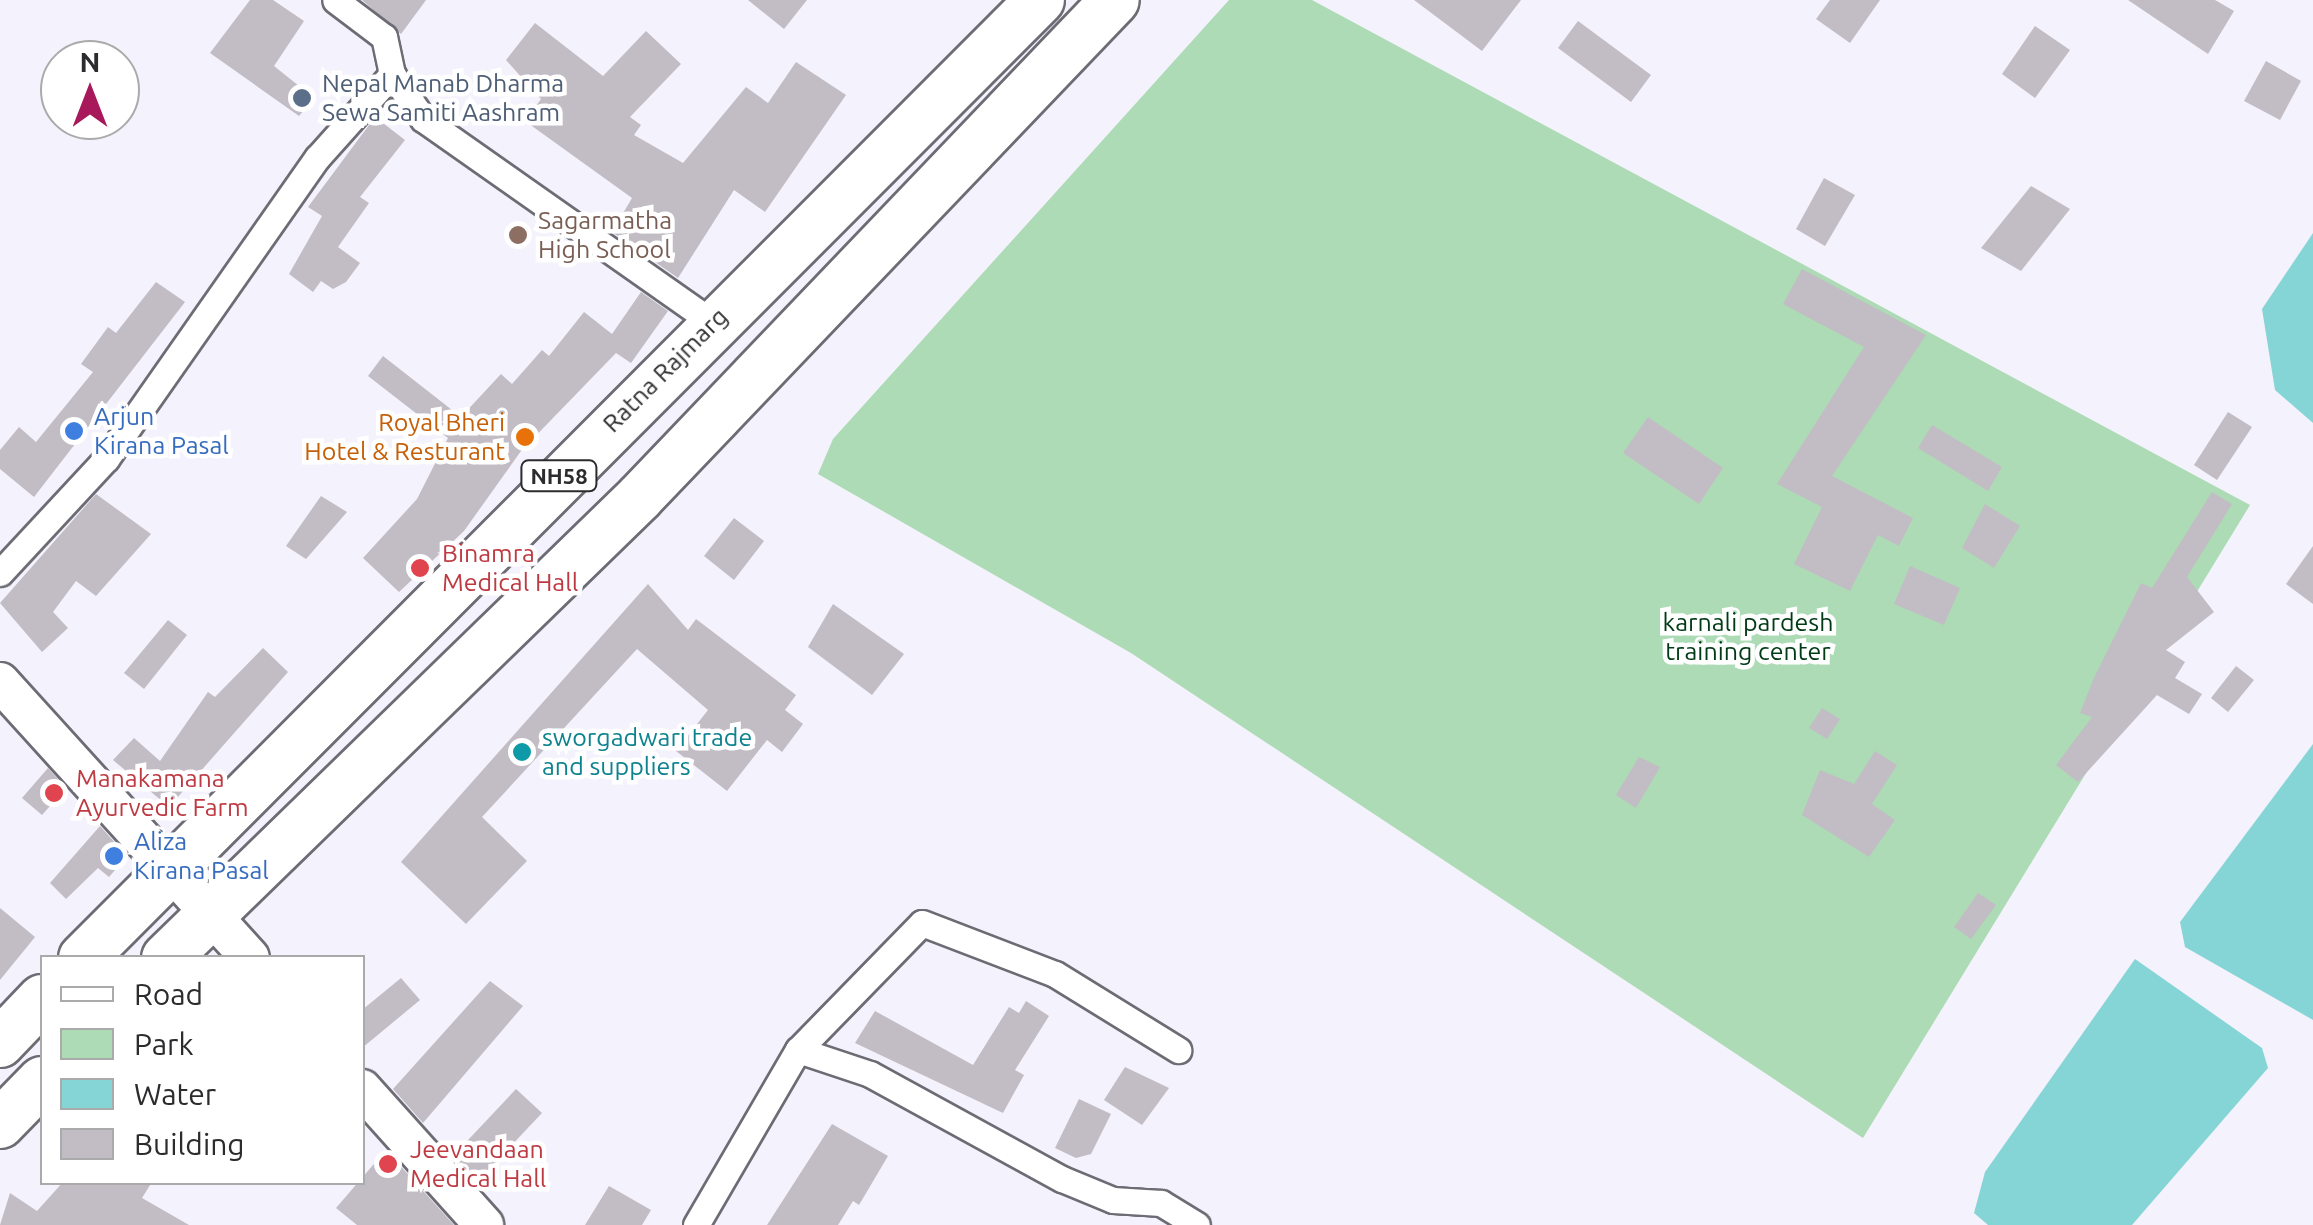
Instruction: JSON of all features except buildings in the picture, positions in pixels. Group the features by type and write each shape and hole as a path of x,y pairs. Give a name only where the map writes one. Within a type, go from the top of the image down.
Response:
{"highway":[{"name":"Ratna Rajmarg","path":"86,955 713,323 1040,0"},
{"name":"NH58","path":"169,955 614,523 1115,0"},
{"path":"0,1042 40,1001"},
{"path":"0,1124 40,1083"}],"street":[{"path":"335,0 384,36 392,74 423,120 713,323"},
{"path":"0,573 106,458 317,158 392,74"},
{"path":"0,682 213,911 248,955"},
{"path":"696,1225 798,1050 922,923 1055,974 1178,1050"},
{"path":"798,1050 870,1074 1062,1179 1113,1200 1161,1204 1198,1225"},
{"path":"365,1092 484,1225"}],"green space":[{"name":"karnali pardesh training center","path":"1229,0 1312,0 2250,505 1863,1138 1131,653 818,474 833,439"}],"water":[{"path":"2313,233 2313,423 2275,390 2262,309"},
{"path":"2313,744 2313,1020 2185,947 2180,922"},
{"path":"2135,959 2262,1048 2268,1068 2132,1225 1988,1225 1974,1213 1985,1172"}],"place":[{"name":"Nepal Manab Dharma Sewa Samiti Aashram","path":"302,98"},
{"name":"Sagarmatha High School","path":"518,235"},
{"name":"Arjun Kirana Pasal","path":"74,431"},
{"name":"Royal Bheri Hotel & Resturant","path":"525,437"},
{"name":"Binamra Medical Hall","path":"420,568"},
{"name":"sworgadwari trade and suppliers","path":"522,752"},
{"name":"Manakamana Ayurvedic Farm","path":"54,793"},
{"name":"Aliza Kirana Pasal","path":"114,856"},
{"name":"Jeevandaan Medical Hall","path":"388,1164"}]}
